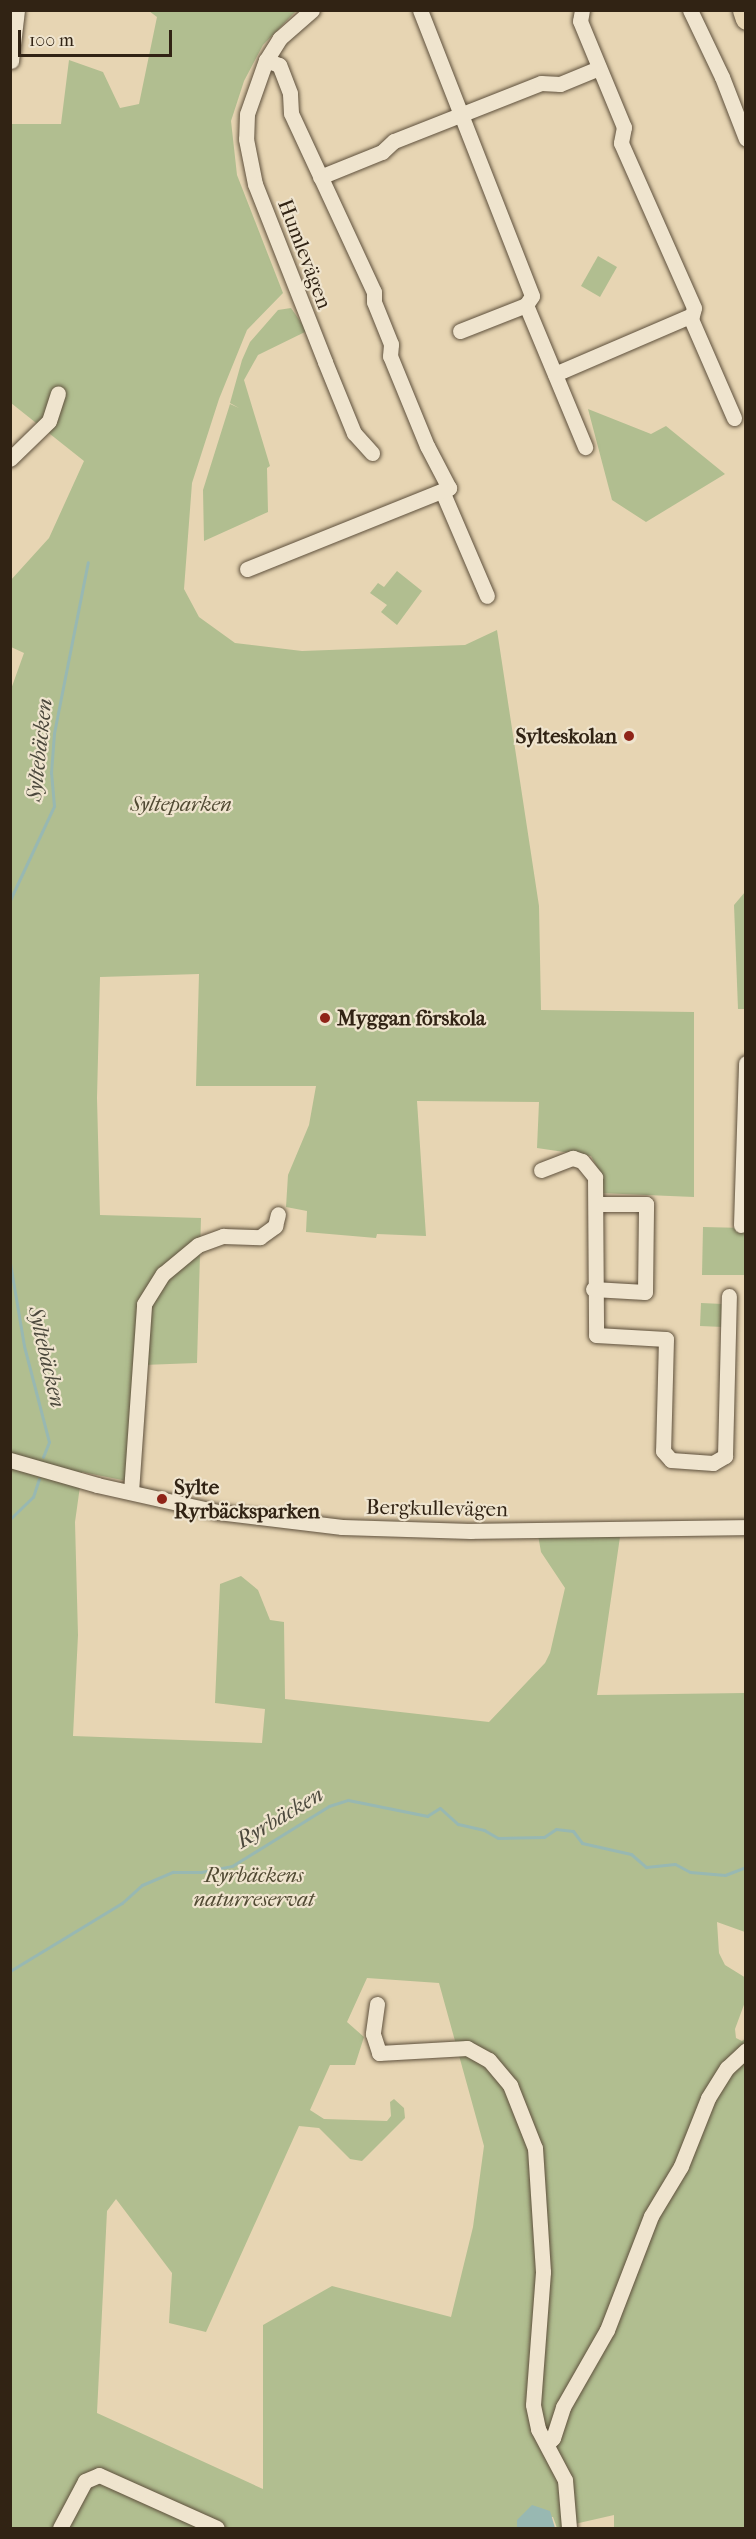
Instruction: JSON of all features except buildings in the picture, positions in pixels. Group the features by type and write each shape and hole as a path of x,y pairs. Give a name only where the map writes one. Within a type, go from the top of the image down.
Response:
{"highway":[{"path":"742,10 746,19"}],"street":[{"path":"10,61 17,10"},
{"name":"Humlevägen","path":"312,10 280,38 266,60 247,114 249,165 354,433 372,453"},
{"path":"420,10 463,114 464,130 532,296 526,304 460,330"},
{"path":"582,10 580,21 624,127 621,143 694,308 692,315 734,418"},
{"path":"690,10 722,77 746,140"},
{"path":"248,569 449,488 427,446 390,356 391,344 374,302 374,292 291,113 290,93 279,65 266,60"},
{"path":"320,177 463,114 541,83 560,84 599,68"},
{"path":"526,304 585,447"},
{"path":"555,374 692,315"},
{"path":"10,459 49,421 58,393"},
{"path":"442,491 487,596"},
{"path":"741,1225 746,1063"},
{"path":"541,1170 573,1158 582,1161 595,1177 593,1290 596,1335 666,1339 663,1451 671,1461 714,1463 721,1460 727,1449 729,1296"},
{"path":"593,1290 645,1292 646,1204 596,1204"},
{"path":"131,1492 144,1304 163,1274 198,1245 223,1236 260,1237 274,1227 278,1214"},
{"name":"Bergkullevägen","path":"10,1460 218,1512 342,1527 471,1531 746,1527"},
{"path":"377,2004 373,2034 379,2053 466,2049 489,2060 510,2085 531,2137 536,2159 543,2272 533,2405 538,2429 548,2443 565,2480 569,2529"},
{"path":"548,2443 553,2438 563,2407 607,2330 646,2227 681,2166 708,2098 727,2068 746,2050"},
{"path":"60,2529 85,2481 99,2475 217,2529"}],"green space":[{"path":"149,11 296,11 263,45 244,81 231,121 237,175 283,293 247,330 219,399 192,483 184,589 199,617 235,643 302,651 465,645 497,630 539,906 541,1010 694,1012 694,1197 599,1193 599,1171 591,1156 537,1148 539,1102 417,1101 426,1236 377,1234 376,1238 306,1232 307,1211 286,1207 288,1175 309,1125 316,1086 196,1086 199,974 100,977 97,1098 100,1215 201,1218 197,1363 143,1365 137,1483 82,1472 75,1522 78,1635 73,1736 262,1743 265,1709 215,1703 220,1584 241,1576 258,1590 270,1620 284,1622 285,1699 489,1722 545,1663 550,1653 565,1588 541,1552 538,1535 621,1530 597,1695 745,1693 745,1932 717,1922 719,1953 725,1965 746,1978 745,2002 735,2029 736,2038 742,2041 746,2038 745,2528 614,2528 614,2515 557,2528 553,2517 517,2520 517,2528 11,2528 10,692 24,653 11,647 10,581 49,538 84,461 11,403 10,124 61,124 69,60 103,72 120,108 139,104 157,17","holes":["367,1978 439,1983 484,2146 473,2227 451,2317 332,2286 263,2325 263,2489 97,2413 107,2211 116,2199 172,2273 169,2323 206,2332 299,2126 319,2128 350,2159 362,2161 405,2118 404,2108 394,2099 390,2102 391,2116 387,2121 324,2119 310,2110 330,2065 355,2065 364,2037 347,2022"]},
{"path":"598,256 617,267 600,297 581,286"},
{"path":"291,308 307,331 258,355 244,380 270,466 267,468 268,512 204,541 203,490 230,404 239,408 230,403 242,360 250,342 278,310"},
{"path":"588,409 651,434 666,426 725,474 646,522 612,500"},
{"path":"397,571 422,591 397,625 381,612 387,605 370,593 378,583 384,587"},
{"path":"745,892 745,1009 738,1009 734,905"},
{"path":"703,1227 745,1228 745,1275 702,1275"},
{"path":"701,1303 723,1304 723,1327 700,1326"}],"water":[{"path":"532,2505 550,2511 555,2528 517,2528 517,2520"}],"waterway":[{"name":"Syltebäcken","path":"10,900 54,806 51,773 54,733 88,562"},
{"name":"Syltebäcken","path":"10,1263 24,1346 49,1442 43,1457"},
{"name":"Syltebäcken","path":"10,1519 33,1497 39,1479"},
{"name":"Ryrbäcken","path":"10,1971 122,1903 142,1885 173,1872 201,1872 232,1866 329,1806 348,1800 427,1816 440,1808 458,1824 484,1830 498,1838 544,1837 556,1829 573,1831 582,1843 631,1854 646,1867 675,1864 690,1872 725,1875 746,1867"}],"place":[{"name":"Sylteskolan","path":"629,736"},
{"name":"Myggan förskola","path":"325,1018"},
{"name":"Sylte Ryrbäcksparken","path":"162,1499"}],"park label":[{"name":"Sylteparken","path":"181,804"},
{"name":"Ryrbäckens naturreservat","path":"254,1887"}]}
